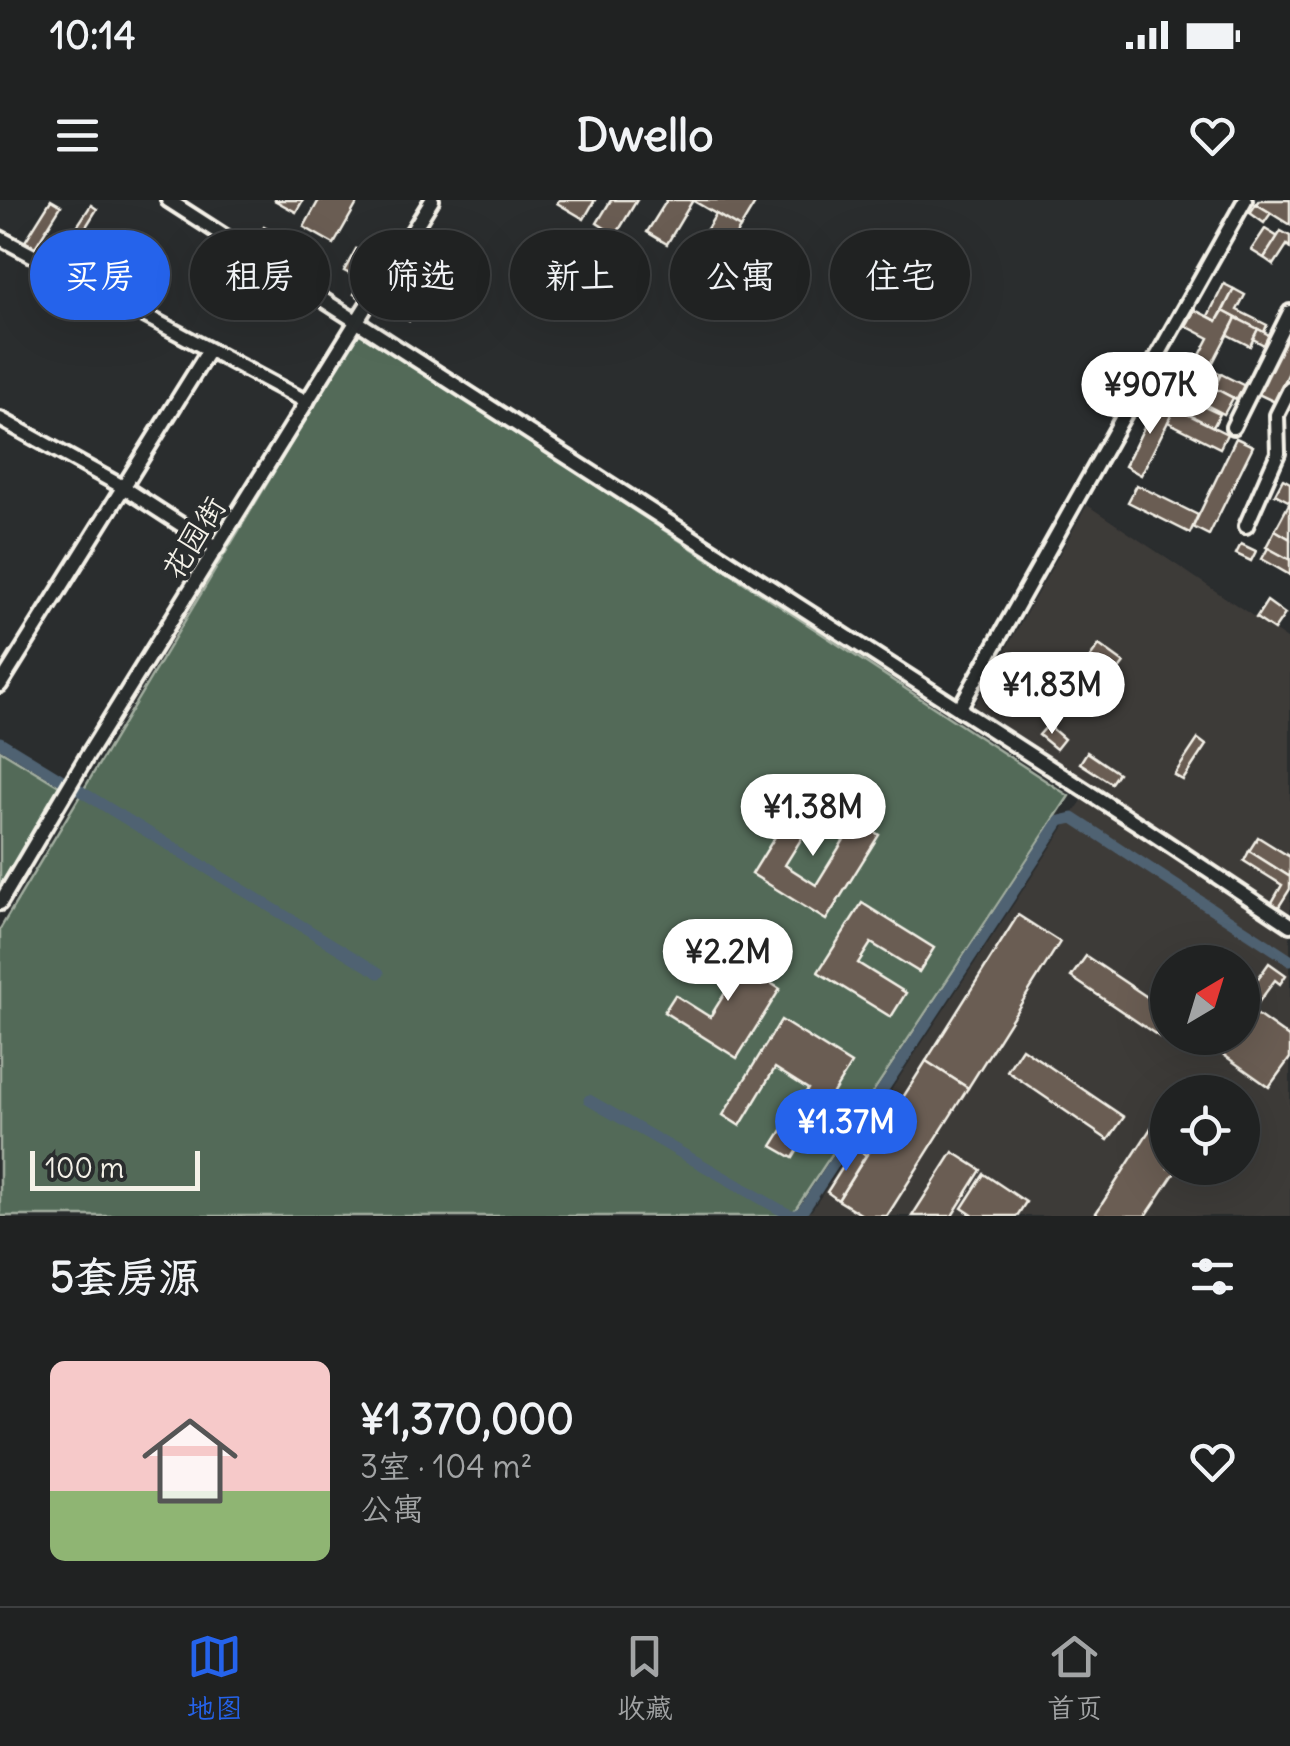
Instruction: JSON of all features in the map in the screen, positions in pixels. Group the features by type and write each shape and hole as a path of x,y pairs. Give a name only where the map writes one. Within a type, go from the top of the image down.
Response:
{"street":[{"path":"168,200 1290,925"},
{"name":"花园街","path":"0,903 432,200"},
{"path":"959,709 1245,200"},
{"path":"0,238 307,402"},
{"path":"1233,427 1290,312"},
{"path":"0,684 209,350"},
{"path":"1246,526 1278,453 1277,416 1290,388"},
{"path":"0,419 124,487 217,548"}],"shaded area":[{"path":"1087,505 1290,641 1290,913 974,706"},
{"path":"1083,799 1290,936 1290,1216 802,1216 812,1210"}],"green space":[{"path":"359,330 1069,796 791,1216 0,1216 0,929"},
{"path":"0,750 59,786 0,886"}],"building":[{"path":"51,200 61,206 46,230 32,230"},
{"path":"274,200 303,200 296,212"},
{"path":"319,200 359,200 334,244 330,242 330,230 304,227"},
{"path":"595,200 584,219 557,203"},
{"path":"611,200 637,200 619,230 608,230 597,223"},
{"path":"667,200 693,200 675,230 670,230 667,244 648,230"},
{"path":"692,200 757,200 740,228"},
{"path":"1259,200 1290,200 1290,225 1256,204"},
{"path":"1256,204 1271,213 1264,223 1250,213"},
{"path":"91,205 97,209 84,230 75,230"},
{"path":"716,214 740,228 739,230 706,230"},
{"path":"1265,229 1278,237 1264,258 1251,250"},
{"path":"1281,231 1290,236 1290,248 1287,245 1274,265 1264,258"},
{"path":"1224,284 1234,289 1217,321 1208,316"},
{"path":"1234,289 1245,295 1237,310 1267,325 1264,332 1223,311"},
{"path":"1195,310 1217,321 1223,311 1236,318 1210,368 1197,361 1209,338 1186,326"},
{"path":"1236,318 1258,329 1250,346 1228,335"},
{"path":"1258,329 1271,336 1266,346 1253,339"},
{"path":"1286,336 1290,337 1290,370 1275,402 1258,394"},
{"path":"1197,361 1221,374 1214,388 1190,375"},
{"path":"1221,374 1247,387 1240,401 1214,388"},
{"path":"1190,375 1233,398 1224,414 1181,392"},
{"path":"1158,399 1175,408 1141,475 1125,466"},
{"path":"1196,403 1220,414 1213,427 1190,415"},
{"path":"1175,408 1227,434 1220,448 1168,422"},
{"path":"1236,438 1253,446 1209,535 1193,527"},
{"path":"1283,479 1290,483 1290,502 1275,494"},
{"path":"1137,485 1198,515 1190,533 1128,502"},
{"path":"1290,502 1290,539 1275,530"},
{"path":"1275,530 1290,539 1290,560 1266,547"},
{"path":"1241,544 1256,551 1251,561 1236,554"},
{"path":"1268,548 1290,560 1290,575 1262,559"},
{"path":"1267,601 1285,614 1274,630 1256,618"},
{"path":"1099,645 1124,663 1112,679 1087,662"},
{"path":"1048,725 1064,739 1056,749 1039,735"},
{"path":"1198,739 1206,745 1183,780 1174,775"},
{"path":"1087,752 1118,773 1111,783 1080,763"},
{"path":"805,788 825,801 785,865 816,885 856,820 879,835 826,920 752,874"},
{"path":"1258,837 1290,857 1290,877 1249,851"},
{"path":"1249,851 1290,877 1290,889 1278,908 1271,904 1282,885 1244,861"},
{"path":"862,903 934,948 919,972 871,943 858,963 906,993 891,1017 818,972"},
{"path":"1018,915 1060,942 968,1088 926,1061"},
{"path":"707,943 780,989 737,1058 664,1012 675,995 710,1017 730,985 695,963"},
{"path":"1086,956 1150,999 1150,1030 1071,977"},
{"path":"1269,963 1286,975 1280,984 1275,980 1260,1000 1260,976"},
{"path":"1260,1017 1290,1038 1290,1058 1269,1087 1260,1081 1260,1075 1252,1075 1224,1055 1260,1055"},
{"path":"781,1020 851,1064 793,1158 772,1146 808,1089 775,1068 740,1126 723,1115"},
{"path":"1022,1048 1124,1117 1108,1140 1007,1071"},
{"path":"926,1061 968,1088 887,1216 864,1216 838,1200"},
{"path":"1150,1130 1150,1185 1167,1185 1146,1216 1096,1213"},
{"path":"855,1148 866,1155 838,1200 827,1192"},
{"path":"953,1152 981,1170 952,1216 912,1216"},
{"path":"984,1174 1026,1202 1017,1216 974,1216 962,1208"}],"waterway":[{"path":"0,742 379,973"},
{"path":"589,1100 786,1213 794,1216 802,1212 1060,821 1073,818 1290,960"}]}
